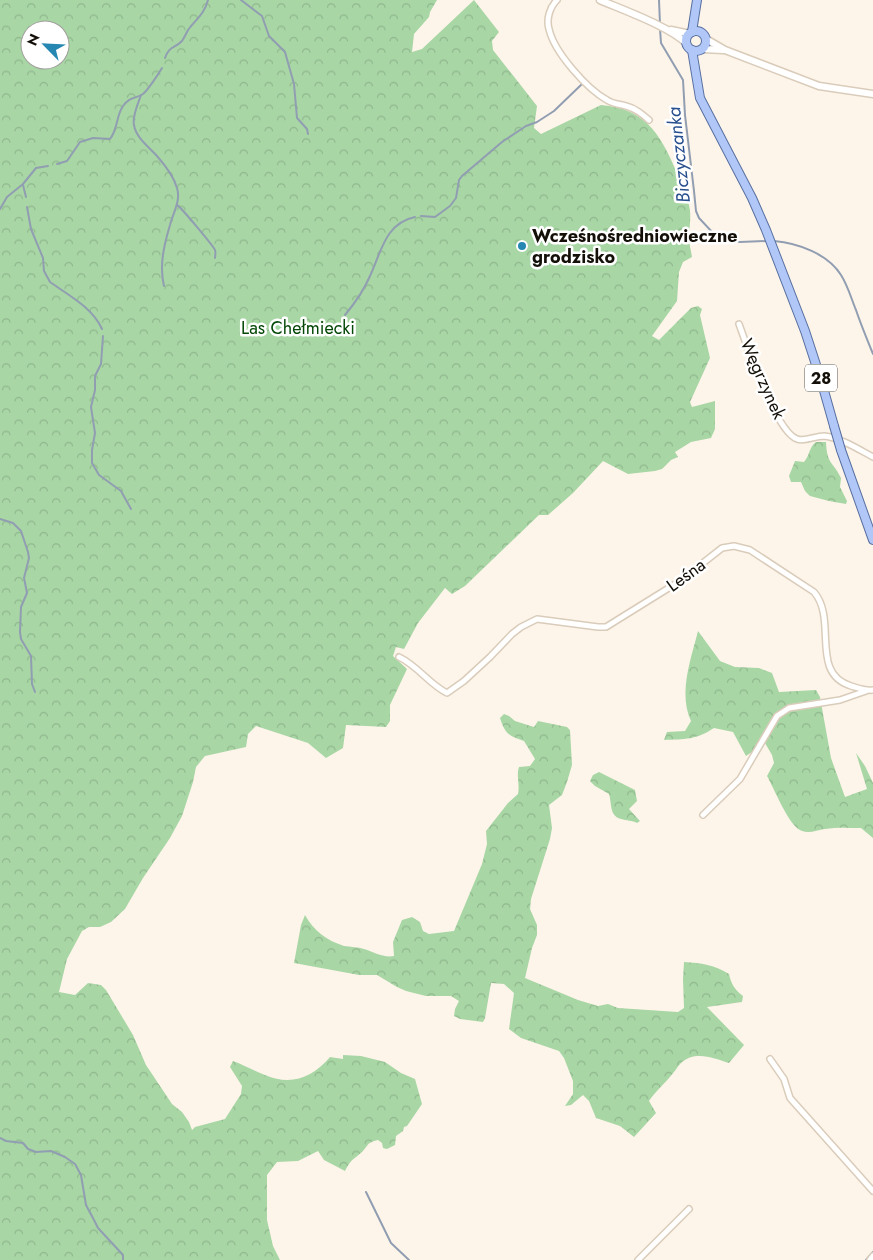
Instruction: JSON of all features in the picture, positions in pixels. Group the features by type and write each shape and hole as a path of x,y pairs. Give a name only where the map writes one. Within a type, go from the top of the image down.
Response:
{"main road":[{"name":"28","path":"697,4 691,33 687,38 695,48 697,86 705,109 752,198 776,255 822,380 841,450 873,540"},
{"name":"28","path":"695,48 706,44 697,4"},
{"path":"691,33 697,31 704,36"}],"street":[{"path":"557,0 552,7 548,24 551,36 561,53 578,74 602,97 613,103 631,107 649,120"},
{"path":"600,0 667,30 695,48 725,50"},
{"path":"667,30 691,33"},
{"path":"704,36 725,50 819,86 873,94"},
{"name":"Węgrzynek","path":"739,324 762,385 785,428 793,437 801,439 823,436 844,442 873,457"},
{"name":"Leśna","path":"400,656 409,661 433,684 448,693 464,681 521,626 537,619 606,627 680,581 722,548 734,546 750,550 814,592 823,611 828,667 833,676 838,681 867,691 873,690"},
{"path":"703,815 740,779 777,716 789,708 840,700 867,691"},
{"path":"770,1059 784,1079 790,1098 873,1191"},
{"path":"638,1260 689,1209"},
{"path":"870,1260 873,1256"}],"green space":[{"name":"Las Chełmiecki","path":"0,0 437,0 429,17 414,34 412,52 422,49 474,0 499,32 492,41 493,50 537,106 534,128 541,134 601,105 617,107 631,112 652,128 660,139 686,194 688,203 690,214 689,240 692,257 683,262 679,272 677,301 652,336 659,340 691,308 698,306 702,309 700,315 710,358 690,402 692,407 715,401 715,429 711,438 691,442 675,452 678,457 671,460 662,469 655,471 628,474 603,461 573,493 548,515 539,515 465,586 452,594 445,588 418,623 404,649 396,647 393,656 407,669 390,705 390,721 386,727 346,725 343,748 326,758 308,743 256,726 248,734 246,747 205,756 196,767 182,816 125,909 111,922 100,927 89,927 82,931 67,959 59,992 75,995 88,983 101,985 106,990 133,1035 146,1065 172,1104 182,1112 192,1130 195,1127 225,1119 241,1094 242,1086 230,1067 233,1061 275,1078 292,1080 308,1075 330,1057 343,1059 343,1055 361,1056 385,1062 401,1073 415,1079 422,1104 403,1131 396,1136 395,1145 387,1149 383,1148 382,1143 378,1140 371,1142 351,1162 345,1171 324,1160 318,1151 298,1161 277,1162 267,1175 267,1220 273,1246 280,1260 0,1260"},
{"path":"816,442 826,442 829,459 841,478 840,487 847,501 846,504 810,496 805,491 801,482 791,482 789,476 795,461 804,462"},
{"path":"698,631 720,661 735,667 759,668 772,673 779,692 816,690 820,697 831,758 845,797 867,789 856,753 873,783 873,838 861,828 834,828 808,832 797,828 787,815 767,776 774,763 765,743 746,756 733,732 714,728 696,737 664,740 667,732 685,731 691,721 687,710 686,688 689,664"},
{"path":"504,714 515,721 534,727 538,721 567,727 570,730 572,765 562,795 549,805 552,828 531,899 530,909 537,925 537,935 525,978 578,1000 598,1006 608,1004 618,1008 678,1012 684,1008 684,962 690,962 713,967 729,974 734,986 743,996 742,1002 707,1007 744,1045 729,1063 711,1057 698,1056 686,1059 681,1063 649,1101 656,1113 634,1137 620,1126 596,1118 589,1101 583,1095 571,1105 565,1106 573,1094 573,1081 564,1058 559,1051 521,1038 509,1029 514,993 504,984 491,983 483,1022 460,1019 454,1016 459,1001 451,996 426,996 406,991 377,975 359,975 294,963 301,925 305,915 321,934 332,941 344,946 362,948 386,956 394,956 393,942 402,920 412,917 420,922 423,931 429,934 454,931 482,864 487,844 486,831 508,803 518,794 519,767 530,766 535,759 524,741 506,731 500,718"},
{"path":"599,772 635,790 637,801 629,809 640,821 637,823 614,815 609,794 590,781 593,775"}],"waterway":[{"path":"165,58 170,49 182,41 188,30 202,13 208,0"},
{"path":"241,0 262,16 269,36 285,52 294,84 297,118 307,129 308,134"},
{"name":"Biczyczanka","path":"659,0 660,24"},
{"name":"Biczyczanka","path":"660,29 661,43 683,80 696,211 699,218 714,234 726,240 740,242 767,241"},
{"path":"57,164 67,161 80,142 93,138 110,139 123,106 131,99 145,92 162,68"},
{"path":"421,216 435,217 450,206 456,198 459,180 462,176 502,142 554,111 582,84"},
{"path":"141,95 134,118 135,130 168,171 176,184 178,193 163,256 164,286"},
{"path":"0,209 7,197 23,184 36,168 48,166"},
{"path":"23,185 26,197"},
{"path":"177,205 191,219 213,247 215,258"},
{"path":"27,207 31,229 43,258 44,271 50,282 86,308 98,321 102,329"},
{"path":"345,315 365,286 390,232 405,220 415,217"},
{"name":"Biczyczanka","path":"774,241 793,244 812,251 835,268 848,288 873,354"},
{"path":"103,336 101,364 95,376 95,390 91,407 95,433 92,463 99,475 121,491 131,509"},
{"path":"0,519 13,523 21,531 28,552 29,558 24,578 27,593 21,607 20,632 21,639 31,656 32,684 35,692"},
{"path":"0,1138 6,1141 23,1143 28,1149 36,1152 51,1151 75,1164 81,1175 86,1205 98,1228 123,1255 123,1260"},
{"path":"366,1192 391,1243 409,1260"},
{"name":"Biczyczanka","path":"866,1260 873,1252"}],"place":[{"name":"Wcześnośredniowieczne grodzisko","path":"522,246"}]}
